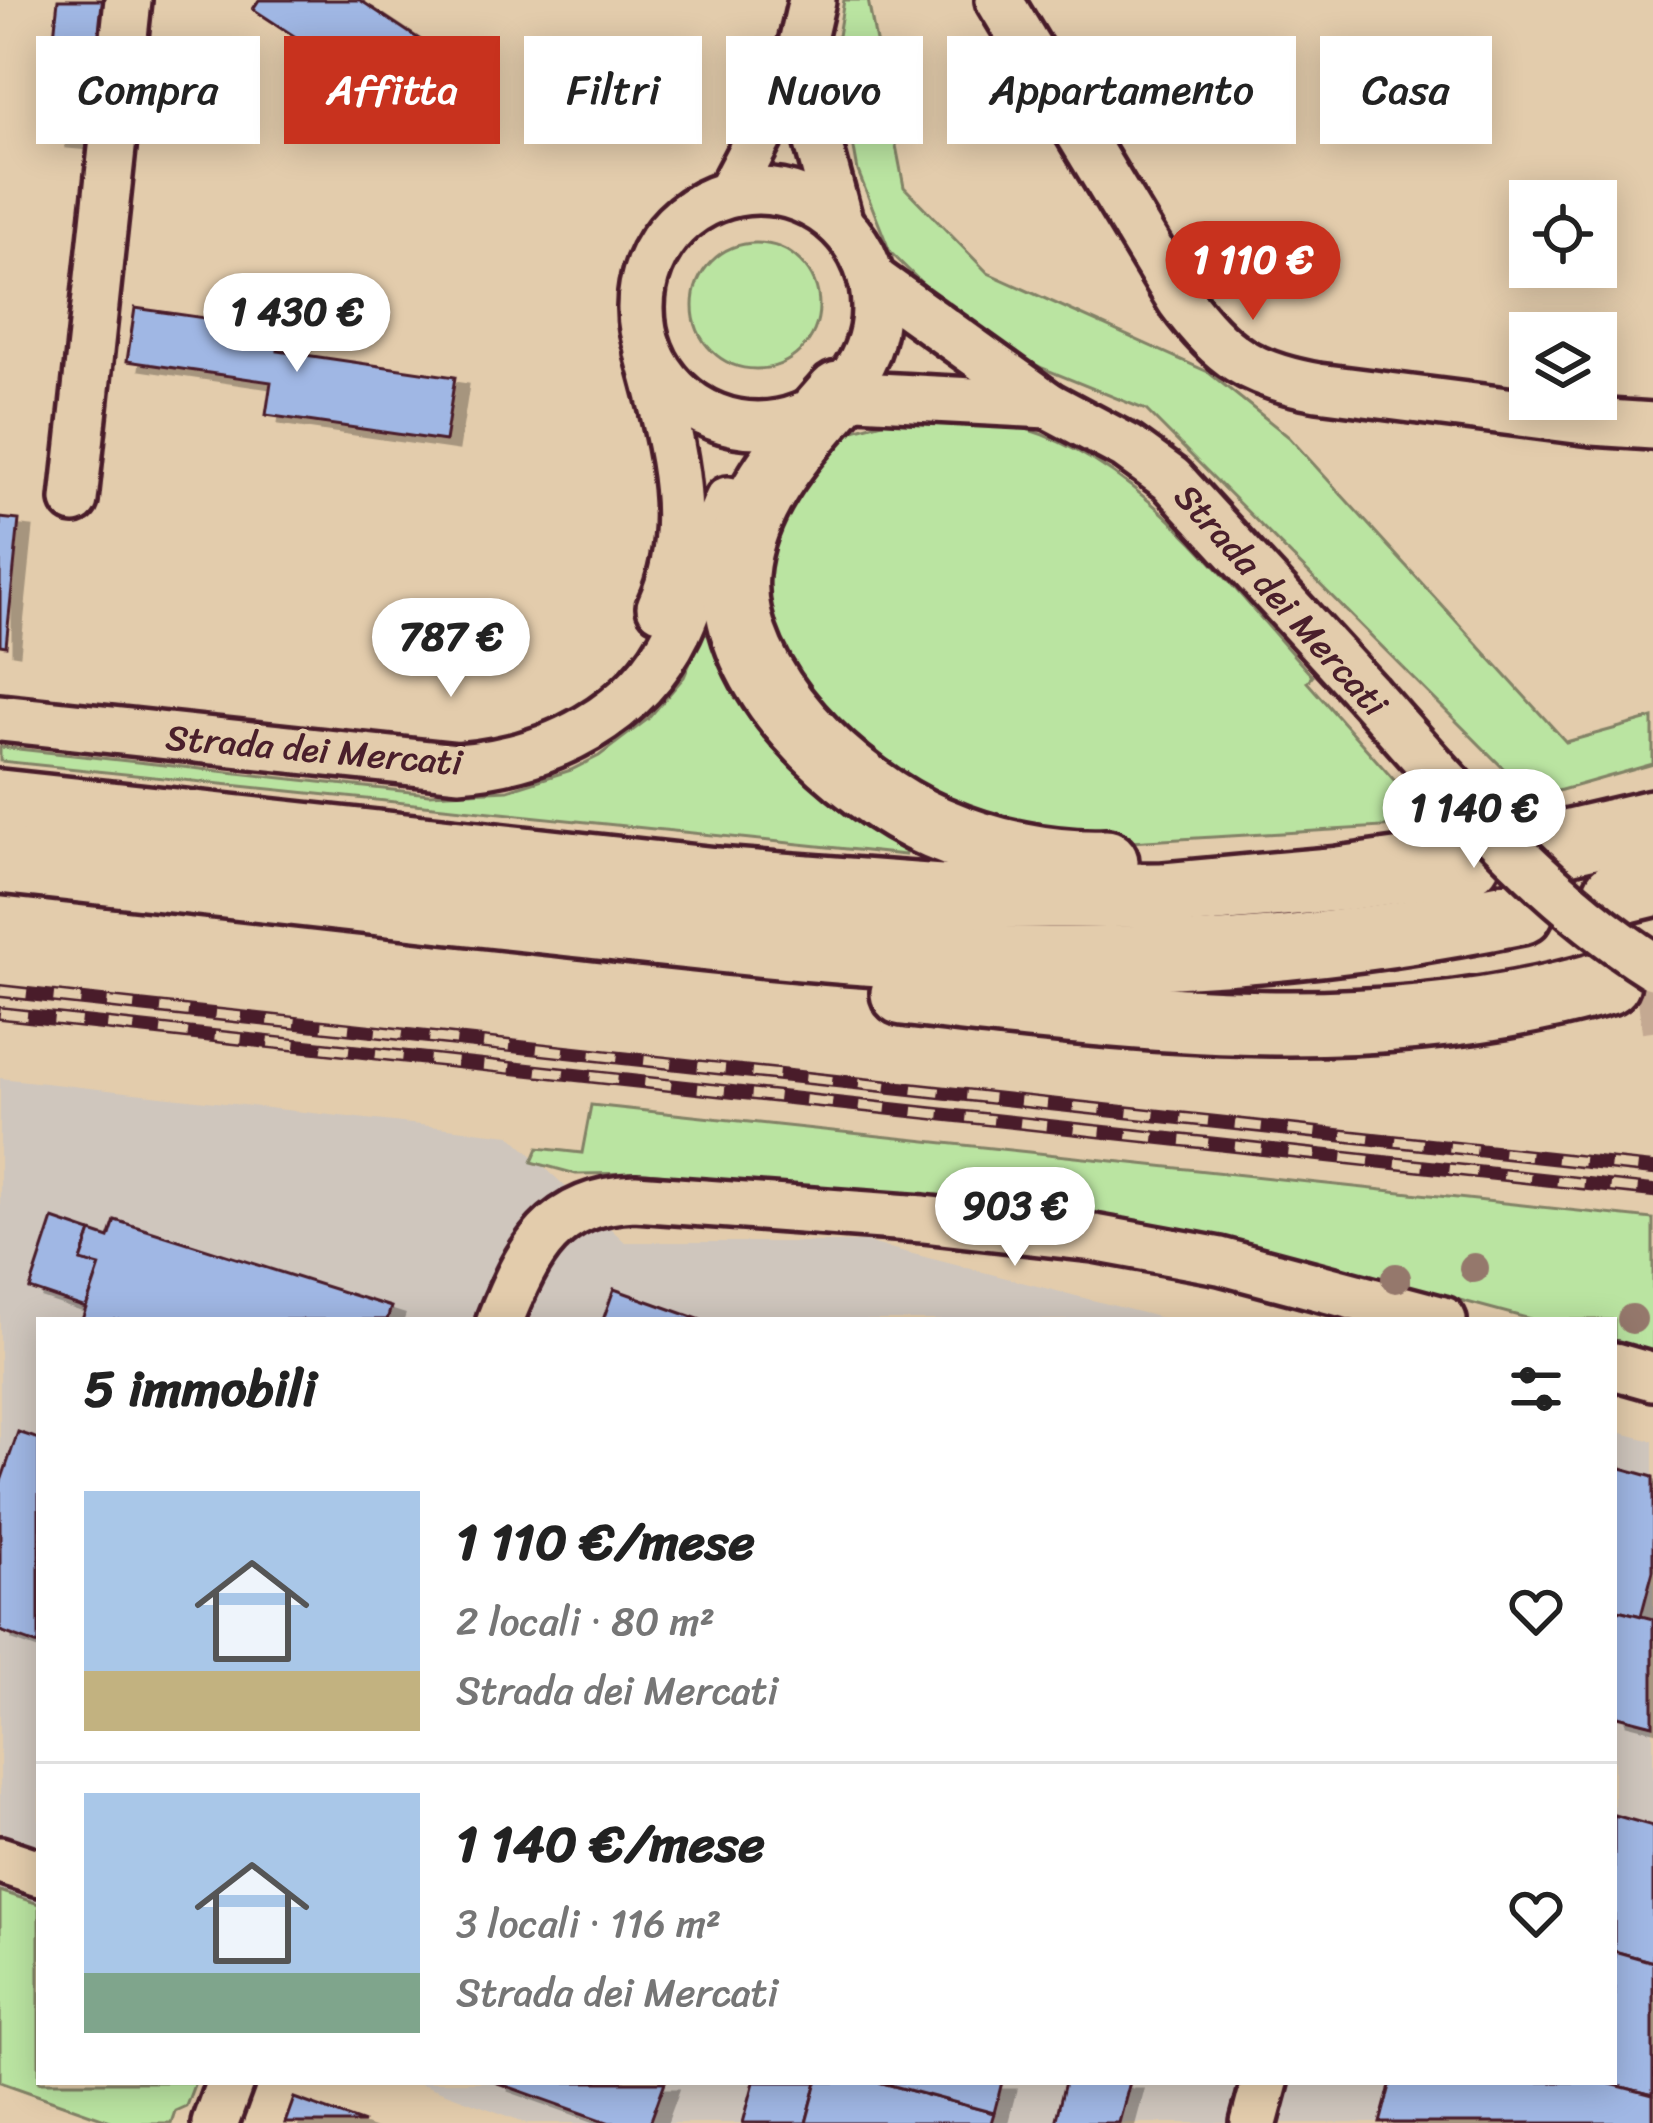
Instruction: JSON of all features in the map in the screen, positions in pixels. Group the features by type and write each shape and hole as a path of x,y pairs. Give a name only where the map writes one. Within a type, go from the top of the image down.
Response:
{"highway":[{"path":"0,802 740,882 940,897 1163,896 1468,861 1390,855 1048,860 940,830 871,790 809,736 778,700 746,636 736,588 739,553 759,498 823,404"},
{"path":"1558,844 1653,822"},
{"path":"0,861 758,944 981,958 1115,957 1271,947 1426,929 1521,912"},
{"path":"423,908 499,920 699,969 1098,1015 1297,1023 1392,1019 1524,1005 1633,983"}],"street":[{"path":"74,500 128,0"},
{"path":"803,36 812,0"},
{"path":"999,0 1180,301 1212,340 1245,367 1318,387 1653,426"},
{"path":"729,194 755,144"},
{"name":"Strada dei Mercati","path":"0,718 458,767 543,751 590,728 653,673 680,626 737,482 772,437 823,404 858,370 871,341 876,311 872,280 860,250 841,224 818,144"},
{"path":"729,194 769,191 808,202 841,224"},
{"name":"Strada dei Mercati","path":"0,694 440,741 491,738 562,713 597,689 625,662 653,620 671,575 678,527 673,443 639,314 645,273 663,238 692,210 729,194"},
{"name":"Strada dei Mercati","path":"872,280 1048,405 1127,447 1172,479 1524,864 1577,910 1633,983"},
{"name":"Strada dei Mercati","path":"648,352 668,385 697,409 732,423 770,425 823,404 1048,405"},
{"path":"501,1317 537,1244 569,1214 602,1200 635,1198 1050,1232 1220,1261 1432,1317"},
{"path":"1617,1367 1653,1376"},
{"path":"0,1860 36,1872"},
{"path":"215,2123 229,2085"},
{"path":"1254,2123 1263,2085"}],"shaded area":[{"path":"0,1078 510,1135 625,1242 866,1242 1158,1317 36,1317 36,2085 146,2123 0,2075"},
{"path":"1617,1432 1653,1441 1653,2123 527,2123 424,2085 1617,2085"}],"green space":[{"path":"844,0 868,0 875,36 838,36"},
{"path":"853,144 896,144 904,187 988,273 1208,372 1289,437 1566,742 1653,718 1653,764 1533,798 1146,410 1042,368 968,328 890,252 858,171"},
{"path":"756,243 780,248 800,262 814,282 819,306 814,330 800,350 780,364 756,369 732,364 712,350 698,330 693,306 698,282 712,262 732,248"},
{"path":"914,413 1005,423 1053,439 1097,462 1138,492 1212,562 1312,676 1307,682 1433,824 1129,842 1007,828 866,759 782,661 757,561 827,445 854,430"},
{"path":"712,612 907,843 905,855 0,761 0,747 429,794 508,790 599,756 648,719 684,677"},
{"path":"591,1105 1653,1219 1653,1352 1617,1343 1617,1317 1523,1317 1281,1252 1187,1232 1049,1210 646,1173 576,1174 532,1162 538,1148 582,1153"},
{"path":"0,1891 36,1903 36,2085 194,2085 186,2106 175,2111 171,2123 116,2123 0,2082"}],"building":[{"path":"58,0 104,0 99,36 54,36"},
{"path":"259,0 360,0 414,36 294,36 253,9"},
{"path":"135,308 281,329 278,351 455,377 445,441 266,415 271,382 127,361"},
{"path":"0,518 19,520 6,646 0,645"},
{"path":"53,1219 91,1232 81,1261 100,1266 86,1308 30,1289"},
{"path":"115,1220 391,1307 388,1317 83,1317 100,1266 81,1261 91,1232 109,1238"},
{"path":"614,1289 693,1317 604,1317"},
{"path":"18,1432 36,1438 36,1644 0,1631 0,1484"},
{"path":"1617,1467 1653,1477 1653,1571 1641,1616 1617,1610"},
{"path":"1617,1610 1653,1619 1653,1725 1617,1716"},
{"path":"1617,1816 1653,1826 1653,1962 1617,1952"},
{"path":"1617,1952 1653,1962 1653,2095 1615,2085"},
{"path":"503,2085 664,2085 650,2123 610,2123"},
{"path":"753,2085 816,2085 806,2123 743,2123"},
{"path":"816,2085 890,2085 994,2113 991,2123 806,2123"},
{"path":"890,2085 1001,2085 994,2113"},
{"path":"1064,2085 1129,2085 1119,2123 1055,2123"},
{"path":"1390,2085 1615,2085 1653,2095 1653,2123 1380,2123"},
{"path":"294,2098 364,2123 285,2123"}],"tunnel":[{"path":"1638,1001 1653,999"}],"railway":[{"path":"0,991 1653,1169"},
{"path":"0,1013 1653,1191"}]}
